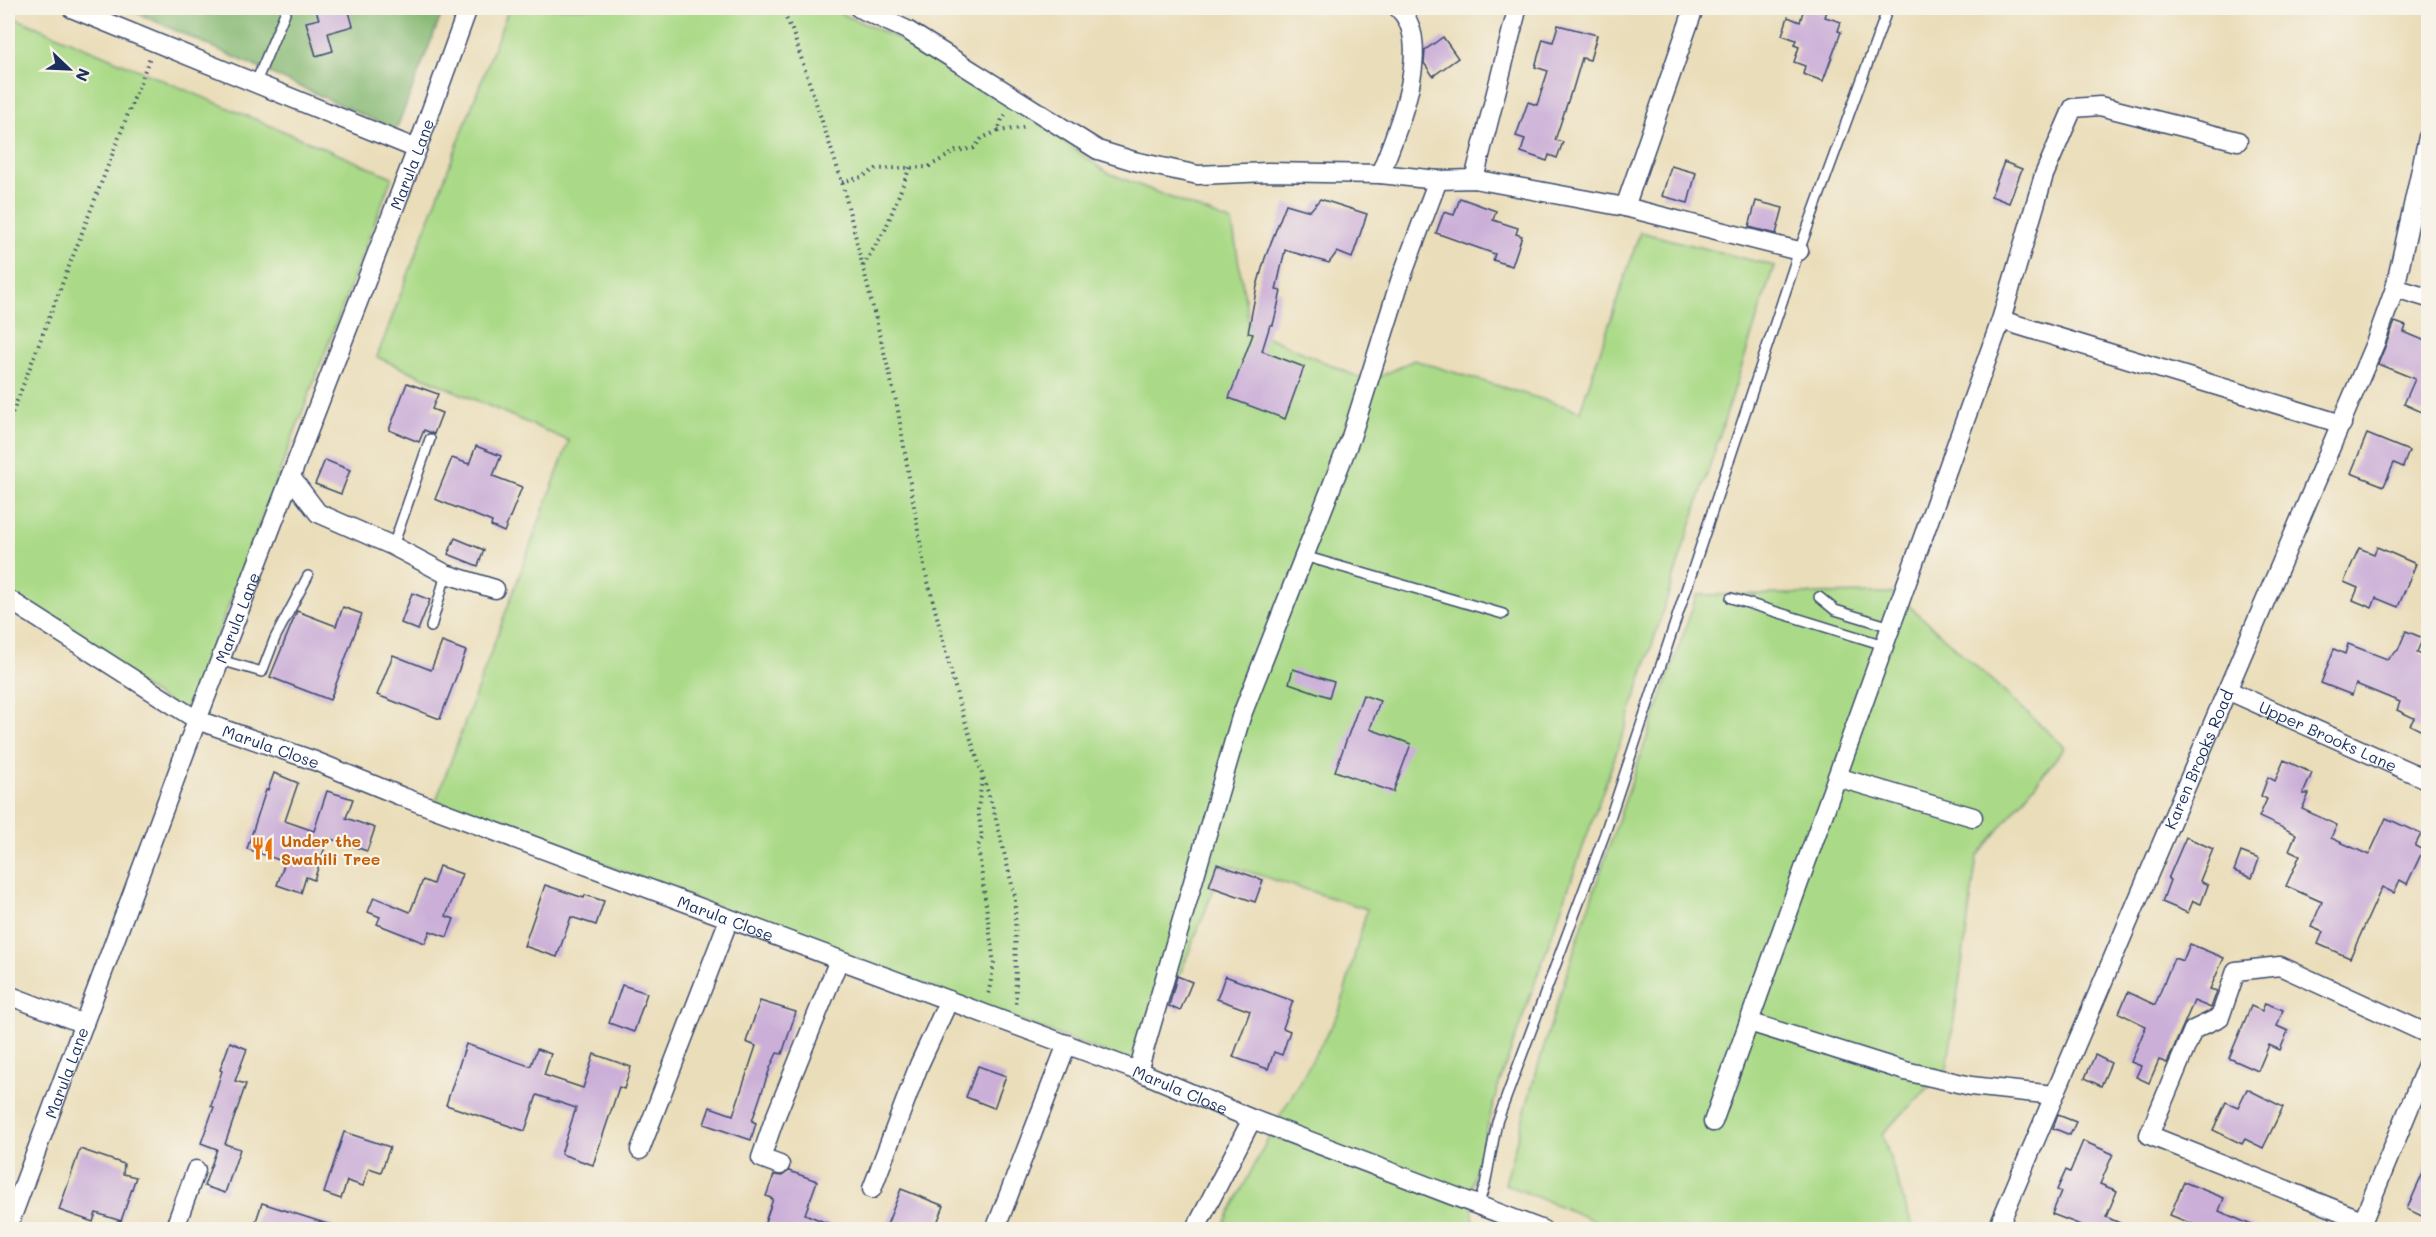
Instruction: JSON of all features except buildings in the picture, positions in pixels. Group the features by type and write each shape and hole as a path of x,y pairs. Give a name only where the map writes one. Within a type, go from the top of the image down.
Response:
{"street":[{"path":"70,8 417,149"},
{"name":"Marula Lane","path":"8,1227 197,720 417,149 468,8"},
{"path":"859,8 907,30 1098,150 1134,161 1198,175 1268,172 1380,174 1438,180 1474,179 1625,207 1799,251"},
{"path":"1380,174 1407,104 1415,39 1406,15 1398,8"},
{"path":"1625,207 1694,8"},
{"path":"1474,179 1516,14"},
{"path":"1713,1122 2001,320 2044,176 2073,108 2100,106 2238,141"},
{"name":"Karen Brooks Road","path":"1997,1230 2376,341 2395,288 2428,137"},
{"path":"1138,1071 1242,717 1351,437 1400,280 1438,180"},
{"path":"2395,288 2428,298"},
{"path":"2001,320 2342,424"},
{"path":"290,476 318,513 393,546 446,574 495,589"},
{"name":"Marula Close","path":"8,599 197,720 315,761 403,797 1067,1044 1252,1119 1543,1230"},
{"name":"Upper Brooks Lane","path":"2227,690 2428,780"},
{"path":"1837,777 1973,817"},
{"path":"640,1150 729,919"},
{"path":"780,1165 761,1158 777,1112 839,960"},
{"path":"2428,1034 2280,966 2236,971 2220,1017 2193,1030 2149,1135 2360,1225 2428,1062"},
{"path":"8,995 84,1024"},
{"path":"872,1189 919,1065 949,1000"},
{"path":"1749,1022 1905,1071 1971,1086 2055,1095"},
{"path":"995,1230 1067,1044"},
{"path":"1195,1230 1252,1119"},
{"path":"174,1230 196,1170"}],"lane":[{"path":"256,82 287,8"},
{"path":"1478,1205 1485,1185 1497,1122 1605,833 1799,251 1888,8"},
{"path":"393,546 430,440"},
{"path":"1304,556 1503,614"},
{"path":"431,627 446,574"},
{"path":"220,660 262,672 275,638 308,576"},
{"path":"1819,597 1835,610 1891,627"},
{"path":"1731,598 1884,645"}],"path":[{"path":"781,8 792,30 842,182 897,405 924,566 958,699 994,811 1017,903 1015,1025"},
{"path":"8,424 156,42"},
{"path":"842,182 862,177 876,169 928,167 956,151 974,148 982,138 998,131 1002,119 1018,101"},
{"path":"863,267 885,230 910,167"},
{"path":"982,775 978,809 982,838 978,846 993,964 984,1014"}],"green space":[{"path":"126,8 444,8 396,130"},
{"path":"509,8 828,8 902,40 1019,108 1106,172 1232,222 1250,329 1369,382 1414,360 1580,411 1640,232 1774,266 1628,720 1498,1087 1471,1187 1474,1229 1221,1229 1280,1116 1339,1013 1367,909 1224,864 1143,1067 436,801 569,441 377,357"},
{"path":"8,15 392,177 187,714 8,603"},
{"path":"1895,593 2065,747 1977,857 1947,1069 1882,1134 1913,1229 1615,1229 1505,1184 1525,1109 1571,961 1697,595"}],"place":[{"name":"Under the Swahili Tree","path":"263,849"}]}
